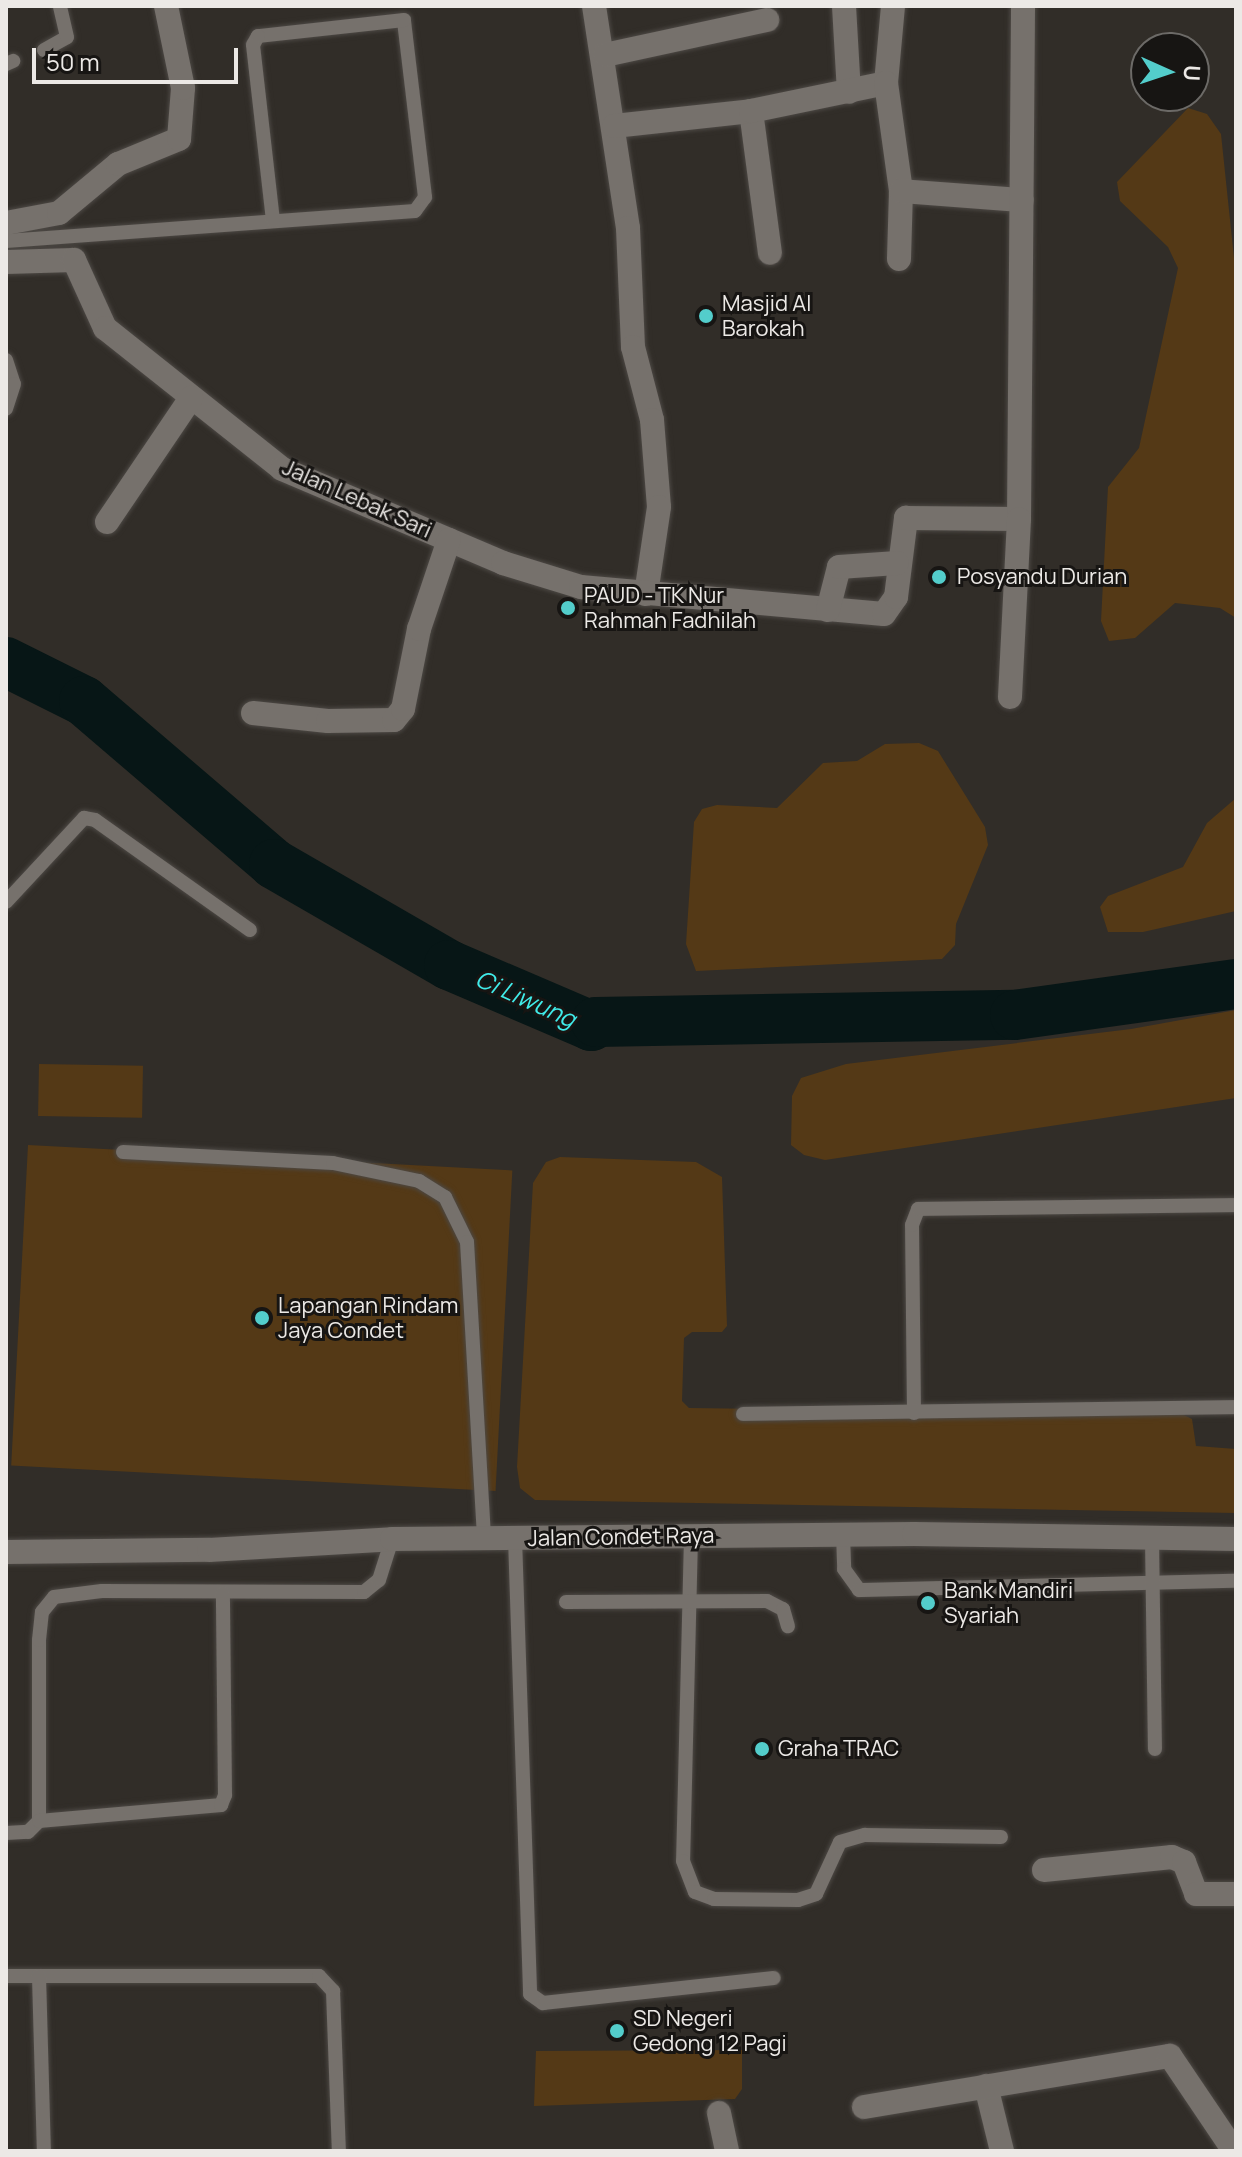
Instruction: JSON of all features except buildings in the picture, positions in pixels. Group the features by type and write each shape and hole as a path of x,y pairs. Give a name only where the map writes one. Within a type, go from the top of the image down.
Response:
{"street":[{"path":"6,223 59,213 118,164 179,139 183,88 166,6"},
{"path":"594,6 605,55 628,228 633,347 652,420 659,507 646,594"},
{"path":"844,6 849,92"},
{"path":"893,6 886,83 901,191 899,259"},
{"path":"1010,697 1019,519 1023,6"},
{"path":"605,55 767,20"},
{"path":"614,126 751,111 886,83"},
{"path":"751,111 770,253"},
{"path":"901,191 1022,200"},
{"name":"Jalan Lebak Sari","path":"6,262 74,260 105,328 282,469 539,576 581,587 884,614 896,597 897,563"},
{"path":"107,522 191,398"},
{"path":"828,610 839,567 897,563 906,518 1019,519"},
{"path":"253,713 328,721 394,720 403,709 419,629 449,540"},
{"name":"Jalan Condet Raya","path":"6,1552 209,1550 392,1539 843,1534 1236,1539"},
{"path":"1044,1870 1172,1857 1184,1862 1196,1894 1236,1894"},
{"path":"864,2107 1170,2056 1234,2151"},
{"path":"986,2086 1002,2151"},
{"path":"719,2113 727,2151"}],"lane":[{"path":"44,50 67,37 60,6"},
{"path":"6,241 273,221 423,206 404,20 396,17 258,36 253,45 273,221"},
{"path":"6,360 14,384 6,409"},
{"path":"6,902 84,818 95,820 250,930"},
{"path":"123,1152 333,1163 419,1181 445,1197 467,1242 484,1539"},
{"path":"914,1413 912,1225 918,1209 1236,1205"},
{"path":"743,1414 1236,1407"},
{"path":"843,1534 844,1569 859,1590 1236,1581"},
{"path":"691,1537 683,1861 695,1892 714,1899 807,1897 816,1894 840,1842 865,1835 1001,1837"},
{"path":"515,1538 530,1994 543,2003 774,1978"},
{"path":"1152,1538 1155,1749"},
{"path":"39,1821 39,1640 42,1612 54,1597 102,1591 364,1592 379,1580 392,1539"},
{"path":"6,1833 28,1832 39,1821 221,1805 225,1795 223,1593"},
{"path":"566,1602 774,1602 783,1609 788,1626"},
{"path":"6,1976 319,1976 333,1991 339,2151"},
{"path":"39,1976 44,2151"}],"shaded area":[{"path":"1184,112 1207,114 1221,134 1236,277 1236,618 1220,608 1175,603 1135,638 1109,641 1101,621 1108,487 1139,448 1178,268 1168,247 1120,201 1117,182"},
{"path":"919,743 938,751 985,827 988,845 956,924 955,945 942,959 696,971 686,944 694,822 702,809 717,805 777,808 823,763 857,761 885,744"},
{"path":"1236,798 1236,911 1143,932 1108,932 1100,907 1108,896 1183,867 1207,823"},
{"path":"1236,1010 1236,1098 825,1160 804,1155 791,1145 792,1096 801,1078 846,1064 1131,1029"},
{"path":"39,1064 143,1066 142,1118 38,1116"},
{"name":"Lapangan Rindam Jaya Condet","path":"28,1145 512,1170 496,1491 11,1466"},
{"path":"560,1157 696,1162 722,1177 727,1326 722,1332 692,1332 684,1338 682,1401 689,1408 1184,1415 1192,1419 1196,1446 1236,1449 1236,1513 535,1500 520,1488 517,1467 533,1183 546,1162"},
{"path":"742,2050 742,2089 735,2099 534,2106 536,2051"}],"waterway":[{"name":"Ci Liwung","path":"6,662 84,701 274,864 449,965 591,1026 596,1022 1015,1015 1236,984"}],"place":[{"name":"Masjid Al Barokah","path":"706,316"},
{"name":"Posyandu Durian","path":"939,577"},
{"name":"PAUD - TK Nur Rahmah Fadhilah","path":"568,608"},
{"name":"Lapangan Rindam Jaya Condet","path":"262,1318"},
{"name":"Bank Mandiri Syariah","path":"928,1603"},
{"name":"Graha TRAC","path":"762,1749"},
{"name":"SD Negeri Gedong 12 Pagi","path":"617,2031"}]}
